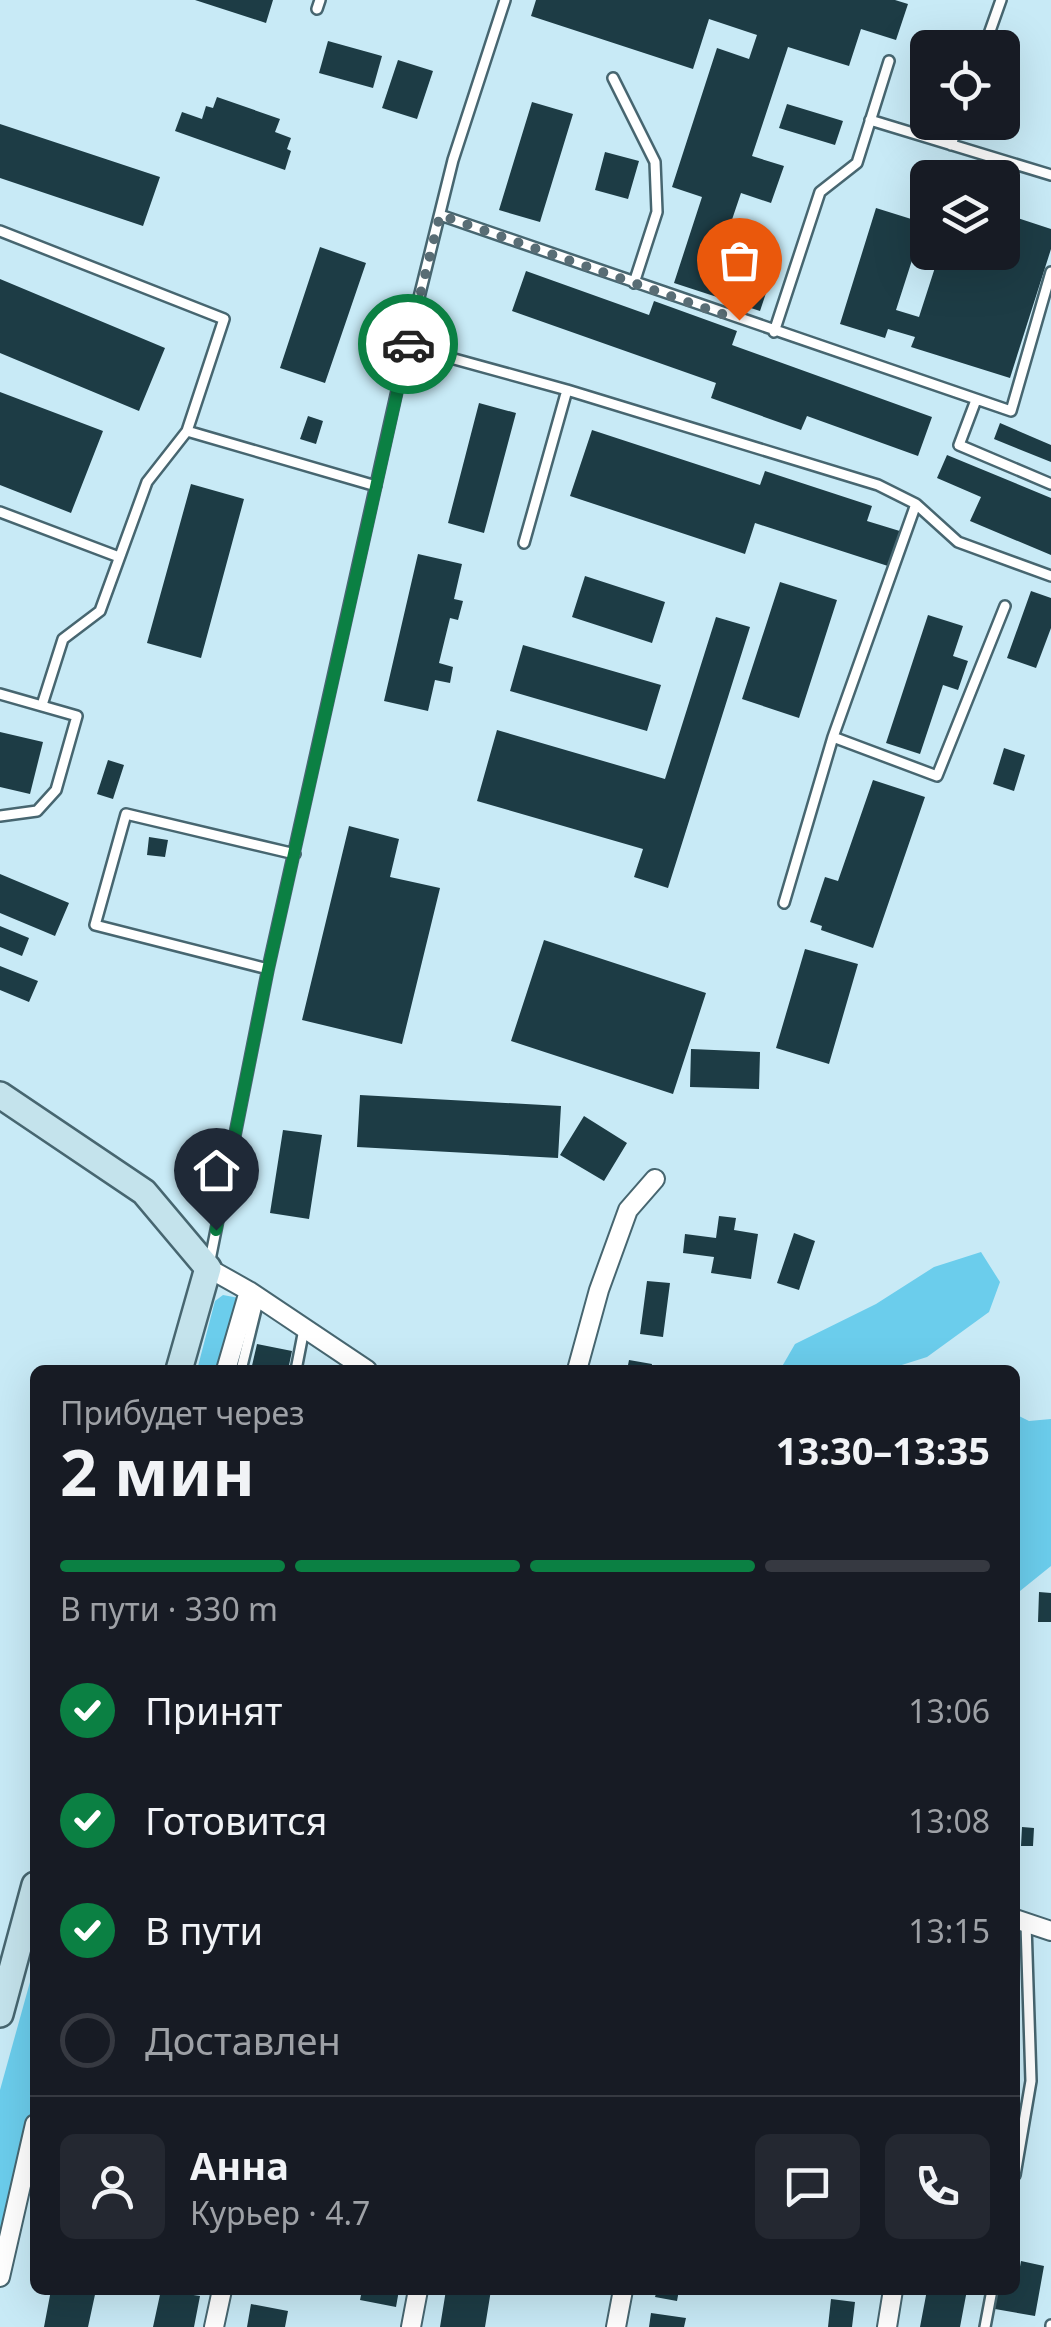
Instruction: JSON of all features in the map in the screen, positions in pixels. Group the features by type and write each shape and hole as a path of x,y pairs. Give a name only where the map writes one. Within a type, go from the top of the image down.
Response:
{"street":[{"path":"0,1095 144,1192 208,1268 304,1328 349,1364"},
{"path":"578,1365 599,1290 628,1210 655,1179"},
{"path":"180,1365 208,1268"},
{"path":"228,1365 254,1294"},
{"path":"0,2014 30,1903"},
{"path":"1020,1921 1051,1931"},
{"path":"0,2277 30,2146"},
{"path":"214,2327 221,2295"},
{"path":"411,2327 417,2295"},
{"path":"616,2327 622,2295"},
{"path":"887,2327 892,2295"}],"lane":[{"path":"208,1268 268,970 407,346 454,160 505,0"},
{"path":"990,30 1001,0"},
{"path":"774,332 820,192 857,163 889,61"},
{"path":"613,78 656,162 657,212 634,283"},
{"path":"870,120 1051,176"},
{"path":"951,145 953,140"},
{"path":"440,215 1011,412 1051,272"},
{"path":"0,231 224,319 186,431 147,482 100,611 62,639 42,706"},
{"path":"407,346 568,390 878,485 916,504 958,542 1051,576"},
{"path":"524,543 568,390"},
{"path":"976,400 959,445 1051,484"},
{"path":"186,431 376,486"},
{"path":"784,903 833,737 916,504"},
{"path":"0,512 120,557"},
{"path":"833,737 937,776 1005,606"},
{"path":"0,694 77,716 56,790 37,811 0,816"},
{"path":"268,970 95,924 126,814 295,854"},
{"path":"242,1365 254,1294"},
{"path":"297,1365 304,1328"},
{"path":"1020,1921 1030,2081 1020,2144"},
{"path":"984,2327 991,2295"}],"shaded area":[{"path":"981,1252 1000,1282 989,1312 927,1357 902,1365 783,1365 795,1344 876,1304 934,1267"},
{"path":"223,1295 239,1298 224,1365 198,1365 215,1301"},
{"path":"1020,1416 1029,1421 1051,1419 1051,1566 1020,1591"},
{"path":"30,1982 30,2119 0,2248 0,2090"}],"building":[{"path":"195,0 273,0 266,23"},
{"path":"536,0 895,0 908,4 896,40 861,29 849,66 788,47 752,156 784,166 771,203 741,193 716,267 769,284 760,311 674,283 702,197 672,187 717,48 749,59 757,35 709,19 693,69 531,16"},
{"path":"328,41 382,56 373,88 319,73"},
{"path":"398,60 433,71 417,119 382,108"},
{"path":"217,97 280,119 275,132 291,138 285,170 175,131 182,112 202,119 206,106 213,108"},
{"path":"532,102 573,114 540,222 499,210"},
{"path":"787,104 843,121 835,145 779,128"},
{"path":"0,124 160,177 143,226 0,178"},
{"path":"605,152 639,161 628,199 595,190"},
{"path":"876,208 910,219 910,266 896,310 919,317 934,270 1020,270 1020,219 1051,229 1051,249 1010,378 911,347 915,337 888,329 885,338 840,324"},
{"path":"320,247 366,263 325,383 280,368"},
{"path":"526,271 649,315 654,301 737,331 732,345 932,417 918,456 807,416 801,430 711,398 716,383 512,311"},
{"path":"0,279 165,348 139,411 0,353"},
{"path":"0,392 103,431 71,513 0,485"},
{"path":"479,403 516,413 484,533 448,523"},
{"path":"308,416 323,421 316,444 300,439"},
{"path":"1000,423 1051,445 1051,462 994,439"},
{"path":"592,430 760,485 765,471 872,506 867,521 903,532 891,567 755,523 745,554 570,496"},
{"path":"947,455 1051,498 1051,555 970,521 981,497 937,478"},
{"path":"191,484 244,499 201,658 147,643"},
{"path":"418,554 462,564 454,599 463,601 458,620 450,618 439,663 453,667 450,683 435,680 428,711 384,701"},
{"path":"585,576 665,602 652,643 572,617"},
{"path":"780,582 837,600 799,718 742,699"},
{"path":"1031,591 1051,598 1051,628 1036,668 1007,658"},
{"path":"928,615 963,626 953,656 968,661 958,690 943,685 920,754 886,743"},
{"path":"716,617 750,627 668,888 634,877 643,849 477,801 497,730 665,779"},
{"path":"523,645 661,685 647,731 510,691"},
{"path":"0,732 43,742 30,794 0,787"},
{"path":"1004,748 1025,755 1014,791 993,784"},
{"path":"108,760 124,765 113,799 97,794"},
{"path":"873,780 925,797 873,948 821,930 822,926 810,922 825,877 838,881"},
{"path":"349,826 399,839 390,877 440,888 402,1044 302,1020"},
{"path":"149,837 168,840 165,857 147,855"},
{"path":"0,874 69,903 55,936 0,913"},
{"path":"0,926 29,938 22,956 0,947"},
{"path":"544,940 706,993 673,1094 511,1041"},
{"path":"805,949 858,964 829,1064 776,1048"},
{"path":"0,966 38,981 29,1002 0,990"},
{"path":"691,1049 760,1052 759,1089 690,1087"},
{"path":"360,1095 561,1106 558,1158 357,1147"},
{"path":"584,1116 627,1143 604,1181 560,1155"},
{"path":"283,1130 322,1135 309,1219 270,1213"},
{"path":"719,1216 736,1218 734,1230 758,1234 751,1279 711,1273 714,1257 683,1253 685,1234 716,1238"},
{"path":"794,1233 815,1241 799,1290 777,1283"},
{"path":"647,1281 670,1283 663,1337 640,1334"},
{"path":"257,1344 292,1351 289,1365 252,1365"},
{"path":"629,1360 652,1364 652,1365 628,1365"},
{"path":"1039,1592 1051,1593 1051,1622 1038,1622"},
{"path":"1022,1827 1034,1828 1033,1846 1021,1846"},
{"path":"1021,2261 1044,2266 1035,2316 995,2309 997,2295 1020,2295"},
{"path":"50,2295 95,2295 88,2327 44,2327"},
{"path":"160,2295 200,2296 194,2327 153,2327"},
{"path":"361,2295 398,2295 396,2307 360,2300"},
{"path":"445,2295 490,2295 485,2327 440,2327"},
{"path":"656,2295 678,2295 677,2301"},
{"path":"926,2295 966,2295 960,2327 920,2327"},
{"path":"831,2299 855,2302 852,2327 828,2327"},
{"path":"251,2304 288,2311 285,2327 247,2327"},
{"path":"651,2313 686,2318 684,2327 649,2327"}],"way so far":[{"path":"408,344 440,215 739,320"}],"route":[{"path":"216,1230 268,970 408,344"}]}
